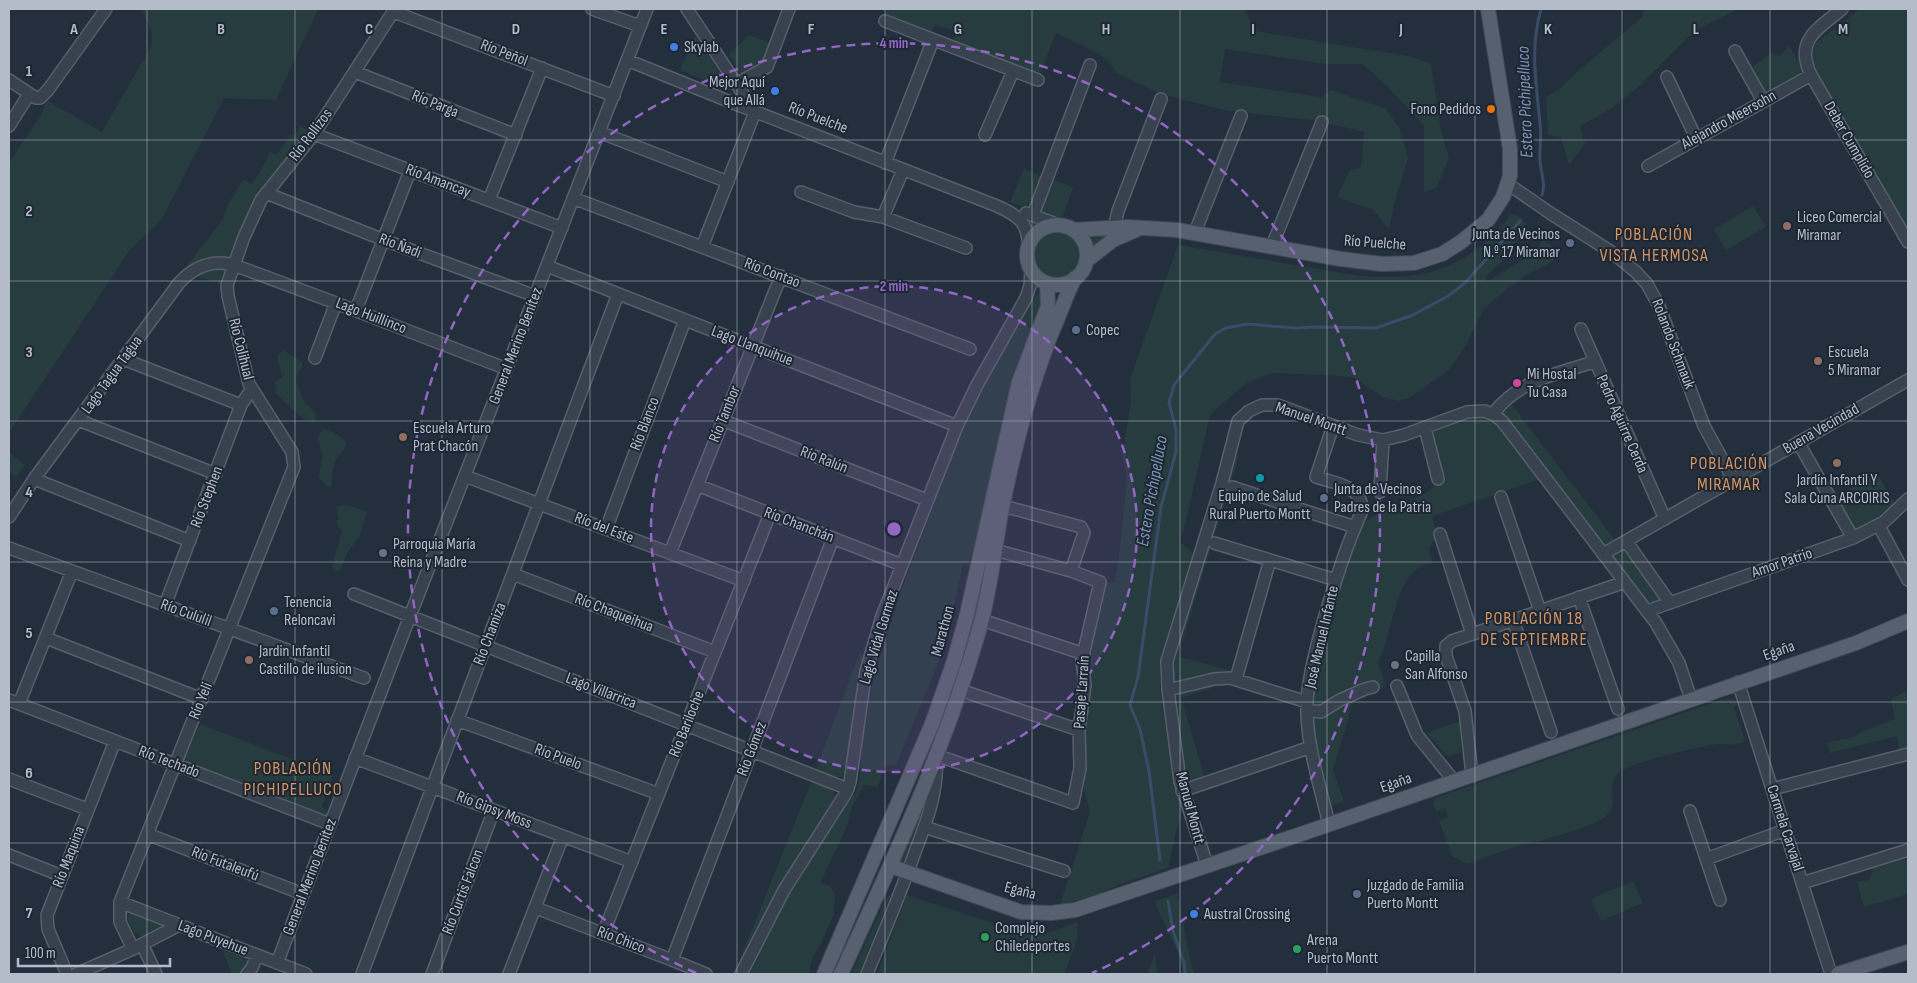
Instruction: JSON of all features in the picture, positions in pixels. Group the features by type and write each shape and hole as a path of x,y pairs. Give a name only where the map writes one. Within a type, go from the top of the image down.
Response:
{"main road":[{"name":"Río Puelche","path":"1073,230 1150,228 1195,232 1368,263 1399,264 1428,260 1451,249 1488,220 1503,197 1511,169 1510,149 1488,9"},
{"path":"1059,225 1073,230 1083,241 1086,251 1084,268 1075,278 1061,284 1045,282 1031,270 1027,259 1031,240 1040,230 1059,225"},
{"name":"Río Puelche","path":"1086,261 1107,244 1121,236 1132,231 1150,228"},
{"name":"Marathon","path":"842,974 890,866 936,755 960,690 982,620 1003,506 1031,393 1053,329 1075,278"},
{"name":"Marathon","path":"824,974 932,724 954,662 967,614 1015,395 1023,368 1048,306 1045,282"},
{"name":"Egaña","path":"890,866 1021,912 1051,913 1082,908 1856,643 1908,621"},
{"path":"865,879 875,871 890,866 886,862 881,850 880,841"},
{"path":"1838,974 1908,952"}],"street":[{"path":"9,126 34,96 48,90 106,9"},
{"path":"592,9 640,26"},
{"name":"General Merino Benítez","path":"277,963 647,9"},
{"path":"687,9 755,112 702,247"},
{"path":"736,84 766,67 789,9"},
{"name":"Deber Cumplido","path":"1842,9 1811,35 1805,49 1806,62 1811,75 1908,242"},
{"name":"Río Peñol","path":"394,10 614,96"},
{"name":"Río Rollizos","path":"234,265 255,212 266,194 314,134 394,10"},
{"path":"885,21 1038,80"},
{"path":"885,163 933,40"},
{"path":"1735,51 1763,101"},
{"name":"Río Puelche","path":"627,60 1010,212 1023,222 1028,233 1028,247"},
{"path":"1033,215 1090,65"},
{"path":"489,200 542,68"},
{"path":"985,135 1013,71"},
{"name":"Río Parga","path":"355,72 516,136"},
{"name":"Alejandro Meersohn","path":"1648,166 1811,75"},
{"path":"1667,77 1696,138"},
{"path":"9,80 34,96"},
{"path":"1114,228 1118,212 1161,99"},
{"path":"1195,232 1241,116"},
{"path":"1272,246 1322,122"},
{"path":"599,132 728,182"},
{"name":"Río Amancay","path":"314,134 562,228"},
{"path":"883,217 903,170"},
{"path":"356,310 410,171"},
{"name":"Rolando Schmauk","path":"1508,184 1613,253 1648,284 1662,313 1704,426 1733,479"},
{"path":"801,192 854,212 883,217 966,248"},
{"name":"Río Ñadi","path":"266,194 535,296"},
{"name":"Río Contao","path":"574,198 970,349"},
{"name":"Río Puelche","path":"997,206 1033,215 1059,225"},
{"name":"Lago Tagua Tagua","path":"9,517 34,479 179,283 201,266 214,263 234,265"},
{"name":"Lago Huillinco","path":"234,265 507,368"},
{"name":"Río Colihual","path":"234,265 228,280 227,291 251,390 292,452"},
{"name":"Lago Llanquihue","path":"547,266 957,426"},
{"name":"Lago Vidal Gormaz","path":"741,974 784,890 848,789 866,672 882,616 957,426 977,385 1026,298 1030,286 1031,270"},
{"name":"Río Tambor","path":"670,553 781,276"},
{"name":"Lago Vidal Gormaz","path":"1026,298 1045,282"},
{"name":"Río Chamiza","path":"362,974 618,294"},
{"path":"315,358 336,302"},
{"name":"Río Blanco","path":"606,529 685,320"},
{"name":"Pedro Aguirre Cerda","path":"1581,329 1665,519"},
{"path":"123,359 242,405"},
{"path":"1594,362 1532,382 1509,396 1493,414 1502,421 1647,611 1672,647 1686,680 1691,699"},
{"name":"Buena Vecindad","path":"1603,554 1908,380"},
{"name":"Río Stephen","path":"166,605 242,405 251,390"},
{"name":"Manuel Montt","path":"1207,865 1182,791 1168,690 1167,661 1222,483 1238,421 1262,405 1278,405 1370,439 1382,440 1404,436 1467,412 1484,411 1493,414"},
{"path":"78,420 216,474"},
{"name":"Río Ralún","path":"722,420 927,500"},
{"name":"José Manuel Infante","path":"1329,824 1311,747 1307,706 1312,666 1336,580 1354,527 1362,511 1362,504 1357,494 1349,487 1316,477 1333,426"},
{"path":"1425,428 1438,479"},
{"path":"1380,492 1382,440"},
{"path":"1798,442 1853,538"},
{"name":"Río Yeli","path":"156,974 120,922 120,902 293,472 292,452"},
{"name":"Río del Este","path":"465,476 744,581"},
{"path":"34,479 190,541"},
{"name":"Río Chanchán","path":"697,485 902,565"},
{"path":"1232,487 1354,527"},
{"path":"1501,496 1540,611"},
{"name":"Amor Patrio","path":"1647,611 1853,538 1879,526 1908,499"},
{"path":"995,550 1071,571 1084,533 1081,527 1003,506"},
{"name":"Río Bariloche","path":"603,934 770,514"},
{"path":"1879,526 1908,580"},
{"path":"1440,534 1472,634"},
{"name":"Río Gómez","path":"672,960 833,538"},
{"path":"1626,541 1670,603"},
{"path":"1214,543 1336,580"},
{"name":"Río Cululil","path":"9,548 364,678"},
{"path":"1236,679 1270,560"},
{"path":"14,702 46,638 72,571"},
{"name":"Pasaje Larraín","path":"936,755 1073,803 1080,768 1079,730 1084,696 1084,654 1100,582 1071,571"},
{"name":"Río Chaqueihua","path":"513,574 715,652"},
{"path":"1472,775 1465,711 1445,650 1446,646 1452,641 1625,582"},
{"name":"Lago Villarrica","path":"354,594 848,789"},
{"path":"1580,597 1618,709"},
{"path":"982,620 1084,654"},
{"path":"1513,620 1551,732"},
{"path":"46,638 202,699"},
{"path":"1168,690 1214,679 1236,679 1321,712 1340,700 1365,688 1373,687"},
{"name":"Carmela Carvajal","path":"1738,682 1831,974"},
{"path":"1397,686 1417,735 1454,781"},
{"path":"960,690 1079,730"},
{"name":"Río Techado","path":"14,702 330,824"},
{"name":"Río Puelo","path":"457,720 660,794"},
{"name":"Río Maquina","path":"66,974 46,922 51,902 115,741"},
{"path":"1182,791 1311,747"},
{"path":"1772,789 1908,754"},
{"name":"Marathon","path":"867,974 909,872 924,827 937,777 936,755"},
{"name":"Río Gipsy Moss","path":"355,758 632,862"},
{"path":"9,779 87,809"},
{"name":"Río Curtis Falcon","path":"432,974 494,810"},
{"path":"1690,811 1720,900"},
{"path":"924,827 1064,871"},
{"path":"1706,859 1785,830"},
{"name":"Río Futaleufú","path":"147,834 303,894"},
{"path":"510,974 563,836"},
{"path":"1802,883 1908,850"},
{"path":"9,855 62,876"},
{"name":"Lago Puyehue","path":"120,902 306,974"},
{"name":"Río Chico","path":"536,908 706,974"},
{"path":"76,974 138,947 179,925"},
{"path":"247,974 252,968 257,955"}],"green space":[{"path":"141,9 318,9 276,100 224,98 162,219 130,250 9,433 9,163 40,117 47,101 102,132 152,45 151,29"},
{"path":"886,9 1245,10 1255,31 1407,56 1431,63 1441,131 1449,158 1437,187 1424,192 1424,126 1386,85 1362,64 1326,64 1225,49 1220,82 1321,97 1331,90 1386,109 1400,129 1408,158 1394,204 1389,229 1373,210 1337,197 1350,170 1361,167 1364,132 1319,121 1224,110 1158,93 1116,73 1112,66 1099,54 1056,33 1039,76 954,43 955,31 936,25 930,34 885,15"},
{"path":"1644,9 1738,9 1694,31 1640,86 1609,110 1580,126 1585,144 1569,165 1561,137 1548,135 1546,97 1558,90 1642,17"},
{"path":"1860,9 1908,9 1908,230 1813,68 1810,56 1816,43"},
{"path":"695,35 730,88 730,90 680,70"},
{"path":"749,35 771,43 764,63 742,76 729,54"},
{"path":"1789,46 1804,70 1766,92 1751,68 1771,53 1779,56"},
{"path":"300,126 311,131 278,172 233,259 196,264 182,272 223,219 227,206 243,180 251,184 259,174 270,152 277,155 290,135 295,136"},
{"path":"1024,169 1043,177 1033,200 1026,206 1019,206 1010,202"},
{"path":"1051,179 1073,187 1062,219 1043,213 1040,208"},
{"path":"1753,206 1766,227 1726,250 1714,229"},
{"path":"1511,214 1522,219 1525,223 1525,229 1504,259 1486,276 1487,282 1536,252 1543,240 1552,248 1555,260 1526,275 1492,301 1483,310 1466,345 1448,371 1409,398 1399,401 1383,397 1353,377 1272,373 1247,383 1213,411 1209,419 1184,529 1180,537 1181,543 1193,552 1161,661 1161,698 1182,810 1168,868 1115,886 1097,895 1060,905 1090,812 1083,786 1081,768 1086,659 1102,580 1115,583 1126,486 1126,468 1122,455 1131,402 1130,379 1178,245 1354,275 1401,277 1422,274 1461,260 1479,248"},
{"path":"1057,232 1070,236 1076,242 1080,255 1076,268 1070,274 1057,278 1044,274 1038,268 1034,255 1038,242 1044,236"},
{"path":"1086,235 1107,235 1108,236 1091,250"},
{"path":"223,268 227,270 222,286 217,282 194,276 204,271"},
{"path":"1040,293 1042,305 1024,348 1010,392 974,551 968,563 963,564 950,625 937,666 896,765 885,765 878,787 864,785 851,809 848,824 820,883 830,886 835,894 834,914 812,958 809,974 750,974 788,894 828,829 857,791 863,739 874,675 902,589 960,435 975,403 1032,299"},
{"path":"285,351 303,363 296,378 305,404 316,414 315,422 299,415 276,393 275,382 282,377 277,356"},
{"path":"1509,401 1615,540 1603,545 1501,412"},
{"path":"1482,416 1495,421 1541,479 1432,516 1437,536 1429,548 1432,563 1420,567 1410,575 1399,598 1378,663 1386,686 1379,688 1374,686 1356,692 1333,770 1344,801 1328,807 1314,742 1311,702 1315,672 1322,644 1352,545 1360,529 1372,517 1413,500 1432,488 1441,479 1430,431 1469,417"},
{"path":"322,429 336,433 346,442 335,463 332,473 332,486 328,487 319,478 322,453 318,440"},
{"path":"9,452 25,465 16,477 9,472"},
{"path":"1239,456 1178,655 1235,672 1174,683 1172,658 1234,457"},
{"path":"1877,473 1896,506 1884,516 1854,533 1834,498"},
{"path":"346,505 367,512 360,535 348,552 339,572 332,567 342,531 336,523 339,518 336,507"},
{"path":"1623,549 1661,601 1655,603 1646,601 1613,558 1614,554"},
{"path":"859,654 865,656 845,769 842,777 836,777 816,769"},
{"path":"1211,684 1223,684 1181,698 1205,778 1187,784 1172,695"},
{"path":"1908,690 1908,748 1899,751 1897,736 1830,753 1827,743 1856,736 1863,731 1895,719 1891,699"},
{"path":"1727,698 1736,700 1738,705 1734,707 1745,741 1733,745 1715,744 1676,752 1620,771 1613,782 1613,803 1609,813 1584,828 1513,847 1467,864 1453,857 1439,821 1448,817 1445,809 1436,812 1433,804 1435,798"},
{"path":"1460,721 1461,752 1448,757 1427,733"},
{"path":"200,724 333,775 322,806 329,814 327,817 183,761"},
{"path":"933,775 925,809 908,860 900,862 899,861"},
{"path":"812,780 833,791 836,798 736,974 734,974"},
{"path":"1908,858 1908,894 1864,907 1857,882 1868,880 1873,868"},
{"path":"1633,881 1643,903 1601,921 1591,899"},
{"path":"890,894 859,974 851,974 885,901"},
{"path":"1177,894 1194,974 1183,974 1175,946 1155,901"},
{"name":"Complejo Chiledeportes","path":"907,895 1026,934 1045,934 1078,922 1077,941 1064,974 877,974"},
{"path":"128,911 162,924 159,930 143,937 130,927 127,916"},
{"path":"223,951 245,958 248,965 241,974 232,974"},
{"path":"1155,954 1157,974 1147,974"}],"waterway":[{"name":"Estero Pichipelluco","path":"1541,9 1535,51 1541,128 1542,195"},
{"name":"Estero Pichipelluco","path":"1160,860 1149,771 1140,729 1130,705 1138,677 1161,507 1176,452 1176,429 1169,403 1174,385 1215,334 1226,328 1247,324 1295,328 1376,328 1413,315 1448,296 1465,283 1520,221"},
{"name":"Estero Pichipelluco","path":"1168,901 1173,931 1184,963 1185,974"}],"place":[{"name":"Skylab","path":"674,47"},
{"name":"Mejor Aquí que Allá","path":"775,91"},
{"name":"Fono Pedidos","path":"1491,109"},
{"name":"Liceo Comercial Miramar","path":"1787,226"},
{"name":"Junta de Vecinos N.º 17 Miramar","path":"1570,243"},
{"name":"Copec","path":"1076,330"},
{"name":"Escuela 5 Miramar","path":"1818,361"},
{"name":"Mi Hostal Tu Casa","path":"1517,383"},
{"name":"Escuela Arturo Prat Chacón","path":"403,437"},
{"name":"Jardín Infantil Y Sala Cuna ARCOIRIS","path":"1837,463"},
{"name":"Equipo de Salud Rural Puerto Montt","path":"1260,478"},
{"name":"Junta de Vecinos Padres de la Patria","path":"1324,498"},
{"name":"Parroquia María Reina y Madre","path":"383,553"},
{"name":"Tenencia Reloncavi","path":"274,611"},
{"name":"Jardin Infantil Castillo de ilusion","path":"249,660"},
{"name":"Capilla San Alfonso","path":"1395,665"},
{"name":"Juzgado de Familia Puerto Montt","path":"1357,894"},
{"name":"Austral Crossing","path":"1194,914"},
{"name":"Complejo Chiledeportes","path":"985,937"},
{"name":"Arena Puerto Montt","path":"1297,949"}],"district":[{"name":"POBLACIÓN VISTA HERMOSA","path":"1654,244"},
{"name":"POBLACIÓN MIRAMAR","path":"1729,473"},
{"name":"POBLACIÓN 18 DE SEPTIEMBRE","path":"1534,628"},
{"name":"POBLACIÓN PICHIPELLUCO","path":"293,778"}]}
